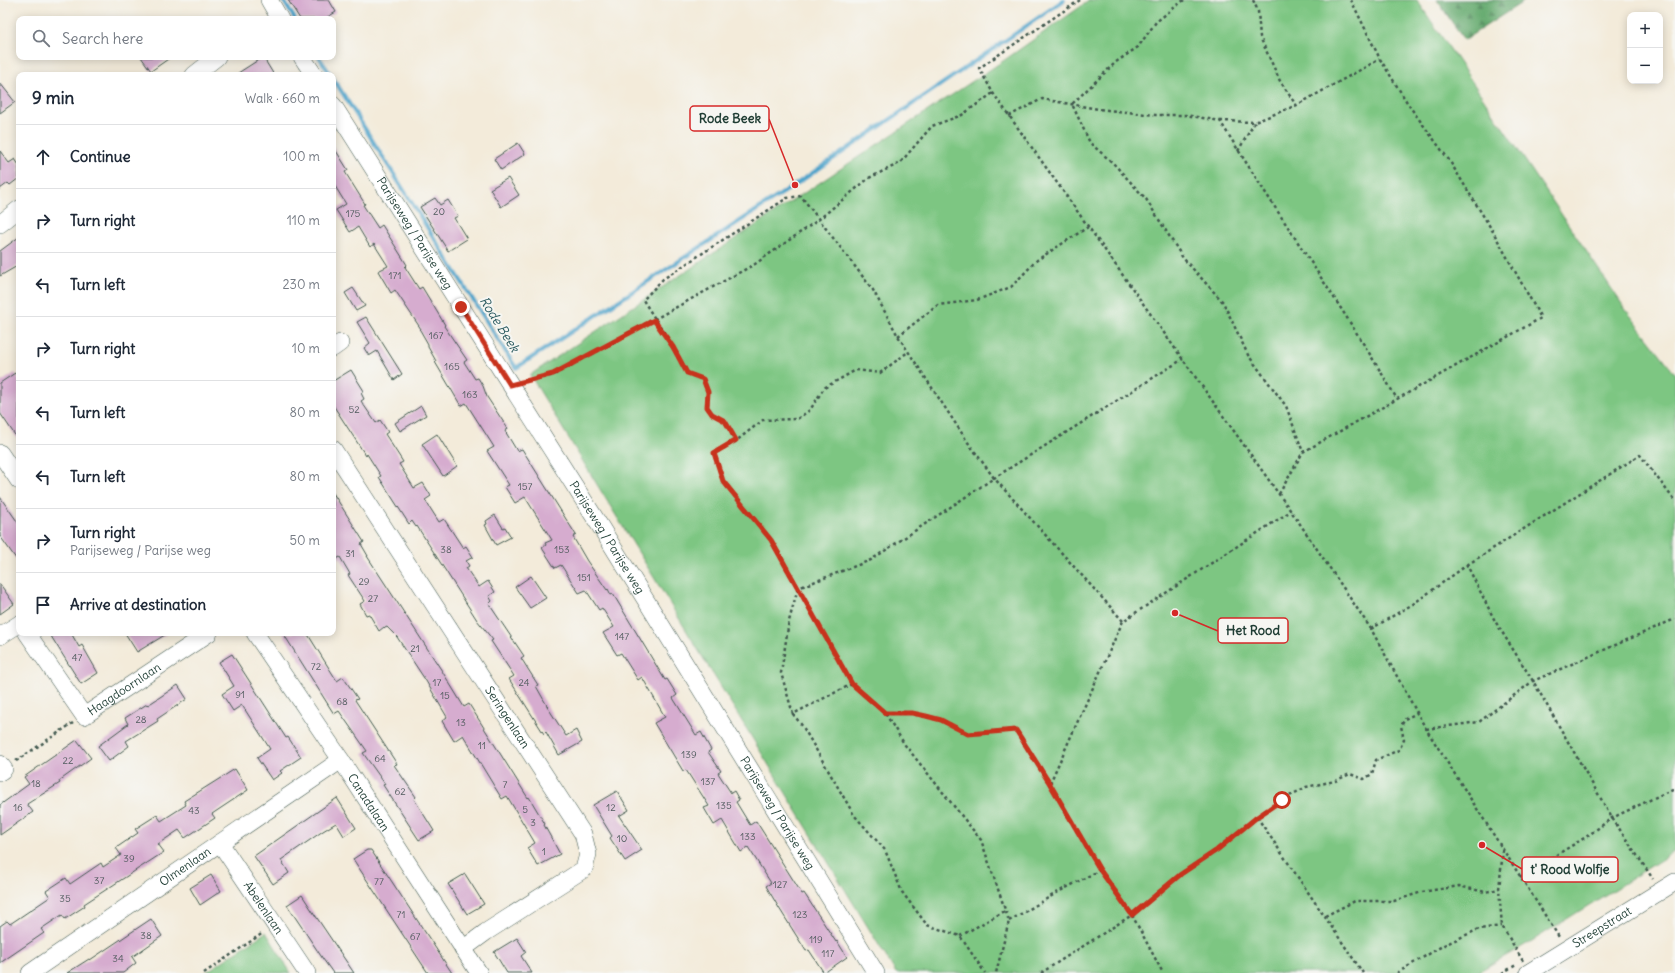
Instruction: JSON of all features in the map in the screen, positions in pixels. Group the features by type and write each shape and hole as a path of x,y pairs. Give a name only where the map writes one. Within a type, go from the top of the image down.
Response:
{"street":[{"path":"198,72 213,60"},
{"path":"304,60 312,72"},
{"name":"Parijseweg / Parijse weg","path":"336,111 510,385 876,973"},
{"path":"0,224 16,212"},
{"path":"0,453 16,477"},
{"name":"Seringenlaan","path":"336,454 584,834 588,854 584,869 486,932 463,949"},
{"path":"0,636 16,626"},
{"name":"Haagdoornlaan","path":"29,636 84,716 204,636"},
{"name":"Canadalaan","path":"257,636 341,760 479,973"},
{"name":"Olmenlaan","path":"30,973 341,760"},
{"name":"Abelenlaan","path":"220,843 307,973"},
{"name":"Streepstraat","path":"1526,967 1566,950 1675,882"}],"path":[{"path":"1080,0 979,68 993,93 1291,511 1370,629 1426,729 1566,950"},
{"path":"1072,104 1116,62 1138,47 1156,22 1184,0"},
{"path":"1253,0 1258,12 1260,37 1280,81 1296,105"},
{"path":"1279,494 1303,452 1541,318 1492,230 1449,160 1410,107 1380,58 1351,0"},
{"path":"1010,116 1042,99 1098,109 1155,116 1185,116 1220,121 1255,122 1296,105 1380,58"},
{"path":"510,385 553,374 755,264 818,220 869,178 900,163 932,126 962,115 993,93"},
{"path":"1072,104 1090,142 1113,163 1146,199 1183,258 1223,302 1248,355 1286,406 1303,452"},
{"path":"1220,121 1258,184 1300,244 1328,290 1362,340 1397,399"},
{"path":"1238,151 1255,122"},
{"path":"736,440 725,421 712,414 707,407 708,392 703,379 687,373 673,347 654,320 643,300 663,279 787,198 801,196 873,290 908,352 967,441 994,478 1123,622"},
{"path":"898,336 938,305 977,300 1011,287 1037,260 1088,226"},
{"path":"908,352 880,373 856,370 824,388 810,410 797,419 763,420 736,440 714,453 723,481 771,540 852,684 885,713 905,745 982,840 1009,921 996,973"},
{"path":"798,588 870,560 994,478 1183,359"},
{"path":"1370,629 1413,604 1467,565 1640,455 1675,501"},
{"path":"1050,784 1123,622 1291,511"},
{"path":"1467,565 1495,622 1533,681 1612,818 1653,879"},
{"path":"798,588 789,621 781,672 793,714 803,727 854,815 885,850 902,892 927,925 960,936 985,973"},
{"path":"1426,729 1479,722 1533,681 1675,620"},
{"path":"793,714 852,684"},
{"path":"885,713 912,713 934,718 968,734 1016,730 1050,784 1100,870 1132,915 1163,973"},
{"path":"1041,973 1132,915 1181,874 1217,850 1257,817 1282,800 1306,787 1335,781 1350,774 1364,779 1372,774 1376,760 1399,750 1404,740 1401,726 1405,719 1417,713"},
{"path":"1,768 84,716"},
{"path":"1520,877 1586,837 1612,818 1675,788"},
{"path":"1257,817 1363,973"},
{"path":"1503,849 1499,889 1502,926 1526,967"},
{"path":"1009,921 1060,891 1100,870"},
{"path":"1325,916 1354,901 1394,901 1422,892 1459,886 1485,892 1499,889"},
{"path":"960,936 1005,911"},
{"path":"204,973 274,925"},
{"path":"1397,973 1444,945 1479,929 1502,926"}],"green space":[{"path":"1090,0 1417,0 1626,310 1675,373 1675,851 1532,941 1476,973 896,973 530,375 1003,61"},
{"path":"1437,0 1526,0 1464,40"},
{"path":"266,932 291,973 205,973"}],"building":[{"path":"288,0 329,0 336,12 329,16 298,16"},
{"path":"143,60 167,60 151,71"},
{"path":"258,60 265,60 272,72 240,72"},
{"path":"0,83 15,102 0,113"},
{"path":"518,143 525,154 501,170 494,159"},
{"path":"0,151 9,163 15,159 16,160 16,180 10,185 8,183 0,189"},
{"path":"336,151 348,170 345,172 365,204 363,205 378,228 382,225 407,265 405,267 419,289 422,287 445,325 444,326 467,360 464,362 475,379 478,378 487,397 508,429 505,431 517,451 522,449 576,535 573,537 587,561 607,590 608,589 611,595 613,594 665,680 667,679 677,695 673,698 696,735 701,732 711,750 708,752 721,771 718,773 731,793 734,791 739,800 736,802 750,825 756,821 802,894 804,893 847,957 824,973 809,950 806,951 779,908 766,886 771,883 748,847 741,852 722,820 714,825 704,808 709,806 686,770 683,771 654,723 665,717 642,677 638,680 621,653 617,655 603,633 614,627 602,608 599,610 586,590 579,593 561,565 555,568 542,548 546,545 545,543 552,540 525,497 515,503 505,487 509,485 487,451 494,447 466,403 461,406 435,362 436,361 420,330 421,329 395,290 391,293 378,271 388,266 374,244 370,247 358,227 350,232 336,210 346,204 336,188"},
{"path":"508,178 519,195 501,207 490,189"},
{"path":"435,198 440,205 448,200 458,216 454,218 467,239 448,251 420,207"},
{"path":"16,239 16,267 0,276 0,251"},
{"path":"353,288 365,306 356,311 345,293"},
{"path":"366,317 402,374 394,380 377,351 369,356 364,348 370,343 357,322"},
{"path":"351,370 364,391 361,393 364,399 361,401 376,423 380,420 388,432 385,434 403,462 399,464 414,488 423,483 431,496 425,500 439,522 444,519 463,548 466,546 473,557 466,561 469,566 466,568 479,587 488,581 495,592 489,596 492,601 489,604 524,656 521,658 538,685 536,686 550,711 566,736 576,730 582,742 559,755 546,732 544,734 509,679 514,676 491,641 493,640 477,620 417,526 416,527 412,521 409,524 379,477 381,476 367,454 366,456 336,410 336,379"},
{"path":"15,373 16,374 16,437 0,413 0,383"},
{"path":"421,406 426,415 400,431 395,423"},
{"path":"437,434 457,466 443,476 422,444"},
{"path":"0,497 16,520 16,559 0,536"},
{"path":"336,498 364,542 361,544 367,556 464,707 469,704 528,798 529,797 560,854 538,866 527,848 535,843 507,796 502,799 463,735 454,741 442,721 447,717 426,681 397,637 387,627 384,627 379,631 369,614 366,615 360,604 365,601 348,575 350,574 340,557 336,559"},
{"path":"495,515 511,537 496,545 485,525 487,524 486,521"},
{"path":"531,576 546,598 530,608 515,587"},
{"path":"0,584 14,604 0,614"},
{"path":"51,636 73,636 79,647 82,645 98,673 81,684"},
{"path":"127,636 163,636 137,652"},
{"path":"285,636 309,636 337,681 343,677 358,699 355,700 397,764 394,765 416,797 414,799 434,831 419,840 383,785 385,784 363,753 367,751 339,711 334,714"},
{"path":"232,654 286,738 288,737 301,757 280,771 282,773 272,780 257,758 270,749 242,705 233,711 222,694 234,686 219,662"},
{"path":"178,685 187,699 157,719 158,721 126,741 129,746 109,761 98,746 128,724 125,718"},
{"path":"77,740 91,758 59,781 60,783 27,804 33,812 0,835 0,805 29,784 24,777"},
{"path":"235,769 248,790 212,814 215,818 185,838 179,830 158,844 164,852 84,904 85,906 65,919 62,915 41,929 44,933 0,963 0,926 7,921 10,924 50,897 46,891 66,878 70,884 101,863 103,867 121,855 116,848 138,833 135,829 157,815 161,821 186,805 184,801"},
{"path":"617,791 629,810 619,816 642,850 625,861 610,838 612,836 593,805"},
{"path":"337,798 356,828 344,836 336,823 323,831 281,860 289,873 273,884 254,856"},
{"path":"367,850 371,850 452,973 428,973 353,859"},
{"path":"465,874 484,904 467,914 448,884"},
{"path":"211,875 221,891 200,905 190,888"},
{"path":"302,895 354,973 333,973 323,959 287,905"},
{"path":"151,919 162,936 132,957 136,963 123,973 67,973 89,959 90,960"},
{"path":"517,938 526,952 521,956 532,973 507,973 494,952"}],"waterway":[{"name":"Rode Beek","path":"283,0 293,16"},
{"name":"Rode Beek","path":"336,83 516,368 795,185 1064,0"},
{"name":"Rode Beek","path":"321,60 329,72"}],"place":[{"name":"Rode Beek","path":"795,185"},
{"name":"Het Rood","path":"1175,613"},
{"name":"t' Rood Wolfje","path":"1482,845"}],"route":[{"path":"461,307 510,385 553,374 654,320 673,347 687,373 703,379 708,392 707,407 712,414 725,421 736,440 714,453 723,481 771,540 852,684 885,713 912,713 926,716 941,720 968,734 1016,730 1050,784 1100,870 1132,915 1181,874 1217,850 1257,817 1282,800"}]}
